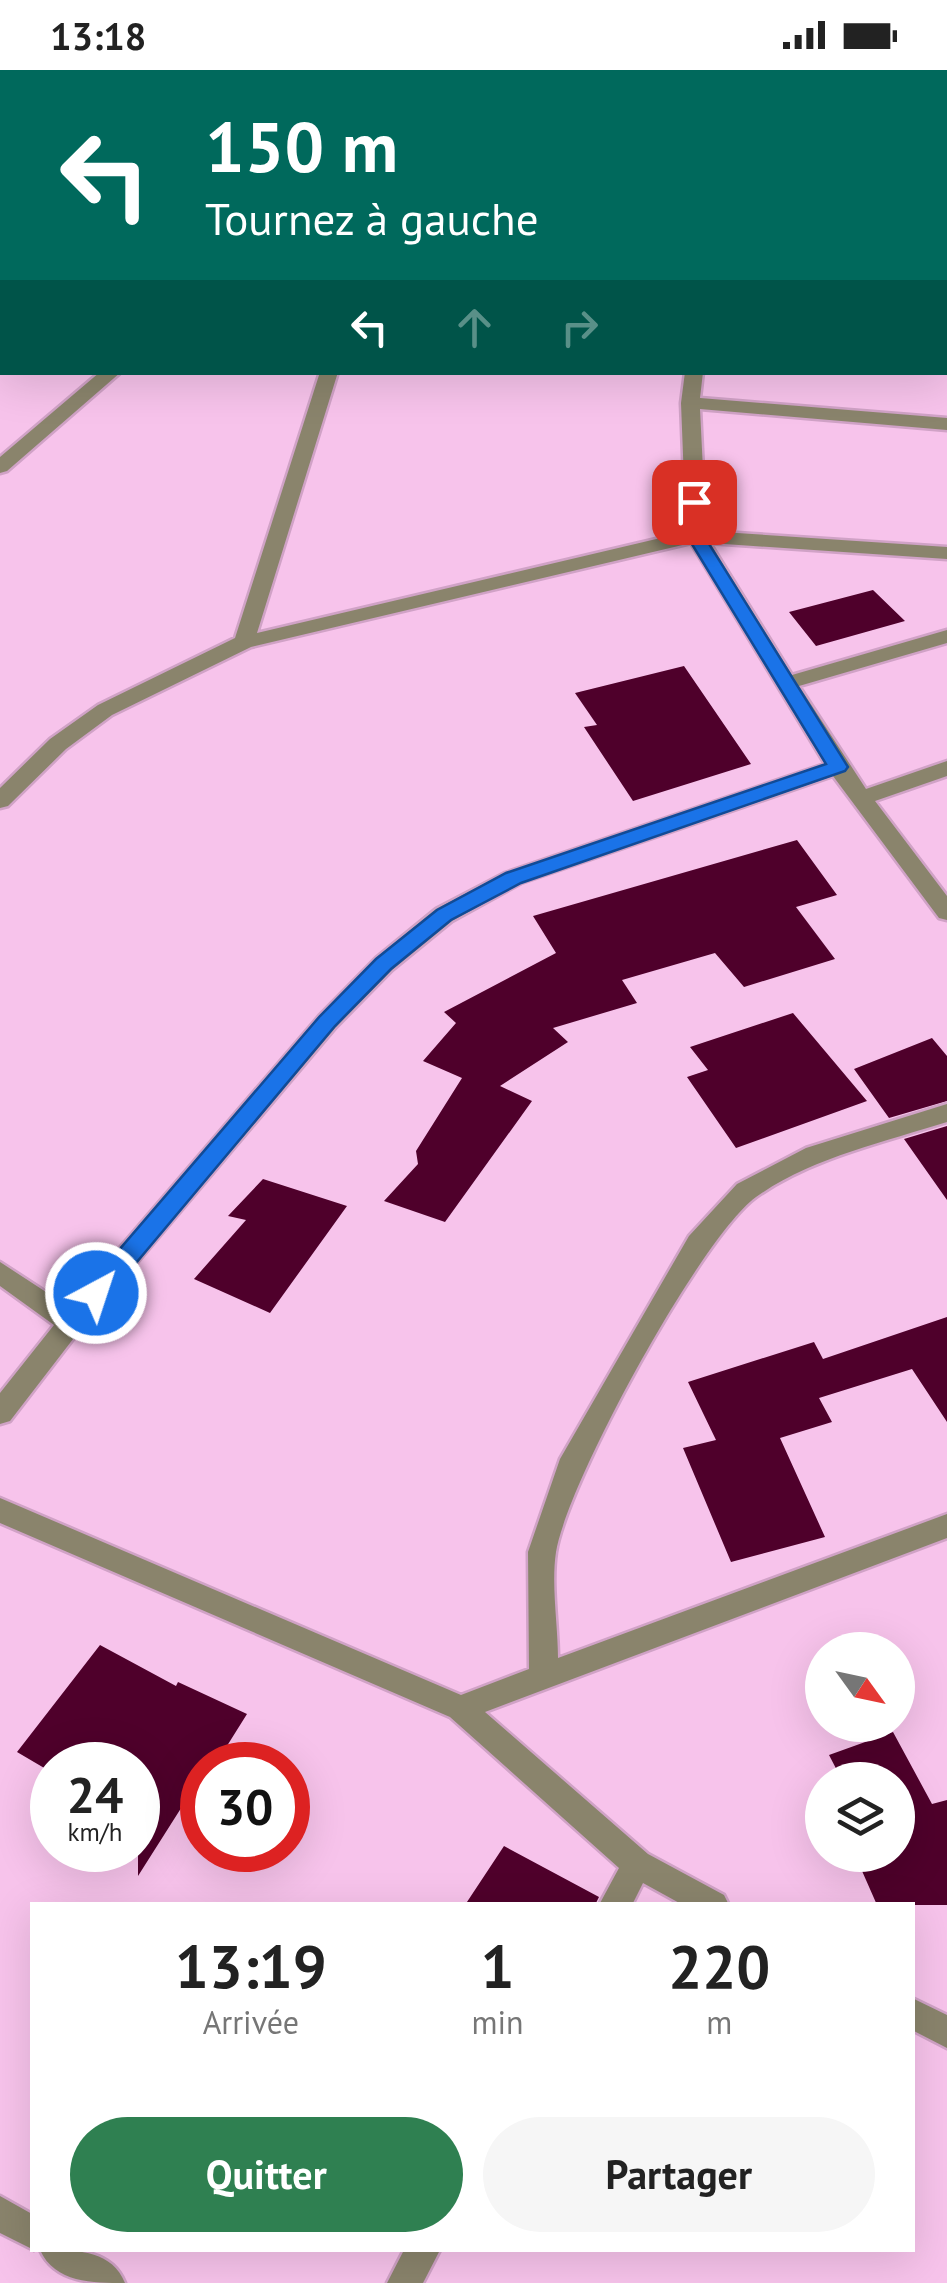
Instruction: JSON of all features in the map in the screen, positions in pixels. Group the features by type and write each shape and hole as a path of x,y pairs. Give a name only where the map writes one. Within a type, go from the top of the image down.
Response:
{"street":[{"path":"0,467 108,375"},
{"path":"244,642 328,375"},
{"path":"694,375 690,403 696,536 838,767 947,912"},
{"path":"690,403 947,424"},
{"path":"0,801 58,744 105,710 244,642 696,536 947,553"},
{"path":"786,684 947,636"},
{"path":"0,1413 71,1323 328,1021 384,964 444,915 514,878 838,767"},
{"path":"861,798 947,768"},
{"path":"544,1677 542,1552 574,1459 698,1244 746,1192 798,1164 947,1113"},
{"path":"0,1272 71,1323"},
{"path":"0,1510 460,1708 637,1864 707,1902"},
{"path":"460,1708 947,1526"},
{"path":"617,1902 637,1864"},
{"path":"915,2015 947,2032"},
{"path":"0,2213 30,2233"},
{"path":"60,2252 108,2283"},
{"path":"404,2283 421,2252"}],"building":[{"path":"873,590 905,621 816,646 789,612"},
{"path":"684,666 751,764 633,801 584,727 597,725 575,693"},
{"path":"797,840 837,895 796,907 835,959 744,987 715,953 622,980 637,1003 553,1028 568,1042 500,1086 532,1101 445,1222 384,1201 418,1164 416,1151 462,1078 423,1061 456,1023 444,1012 556,953 533,916"},
{"path":"793,1013 867,1101 736,1148 687,1077 708,1070 690,1047"},
{"path":"932,1038 947,1056 947,1101 889,1118 854,1069"},
{"path":"947,1126 947,1200 904,1139"},
{"path":"263,1179 347,1206 270,1313 194,1279 246,1220 228,1216"},
{"path":"947,1317 947,1422 912,1369 819,1398 832,1422 780,1438 825,1537 731,1562 683,1448 716,1440 688,1382 814,1342 823,1359"},
{"path":"100,1645 176,1686 178,1682 247,1714 229,1742 180,1742 180,1810 160,1841 160,1742 30,1742 30,1760 17,1752"},
{"path":"865,1742 898,1742 909,1762 833,1762 829,1755"},
{"path":"915,1773 932,1804 947,1800 947,1905 876,1902 862,1872 915,1872"},
{"path":"504,1846 599,1897 596,1902 467,1902"}],"route":[{"path":"96,1293 328,1021 384,964 444,915 514,878 838,767 696,536 694,502"}]}
